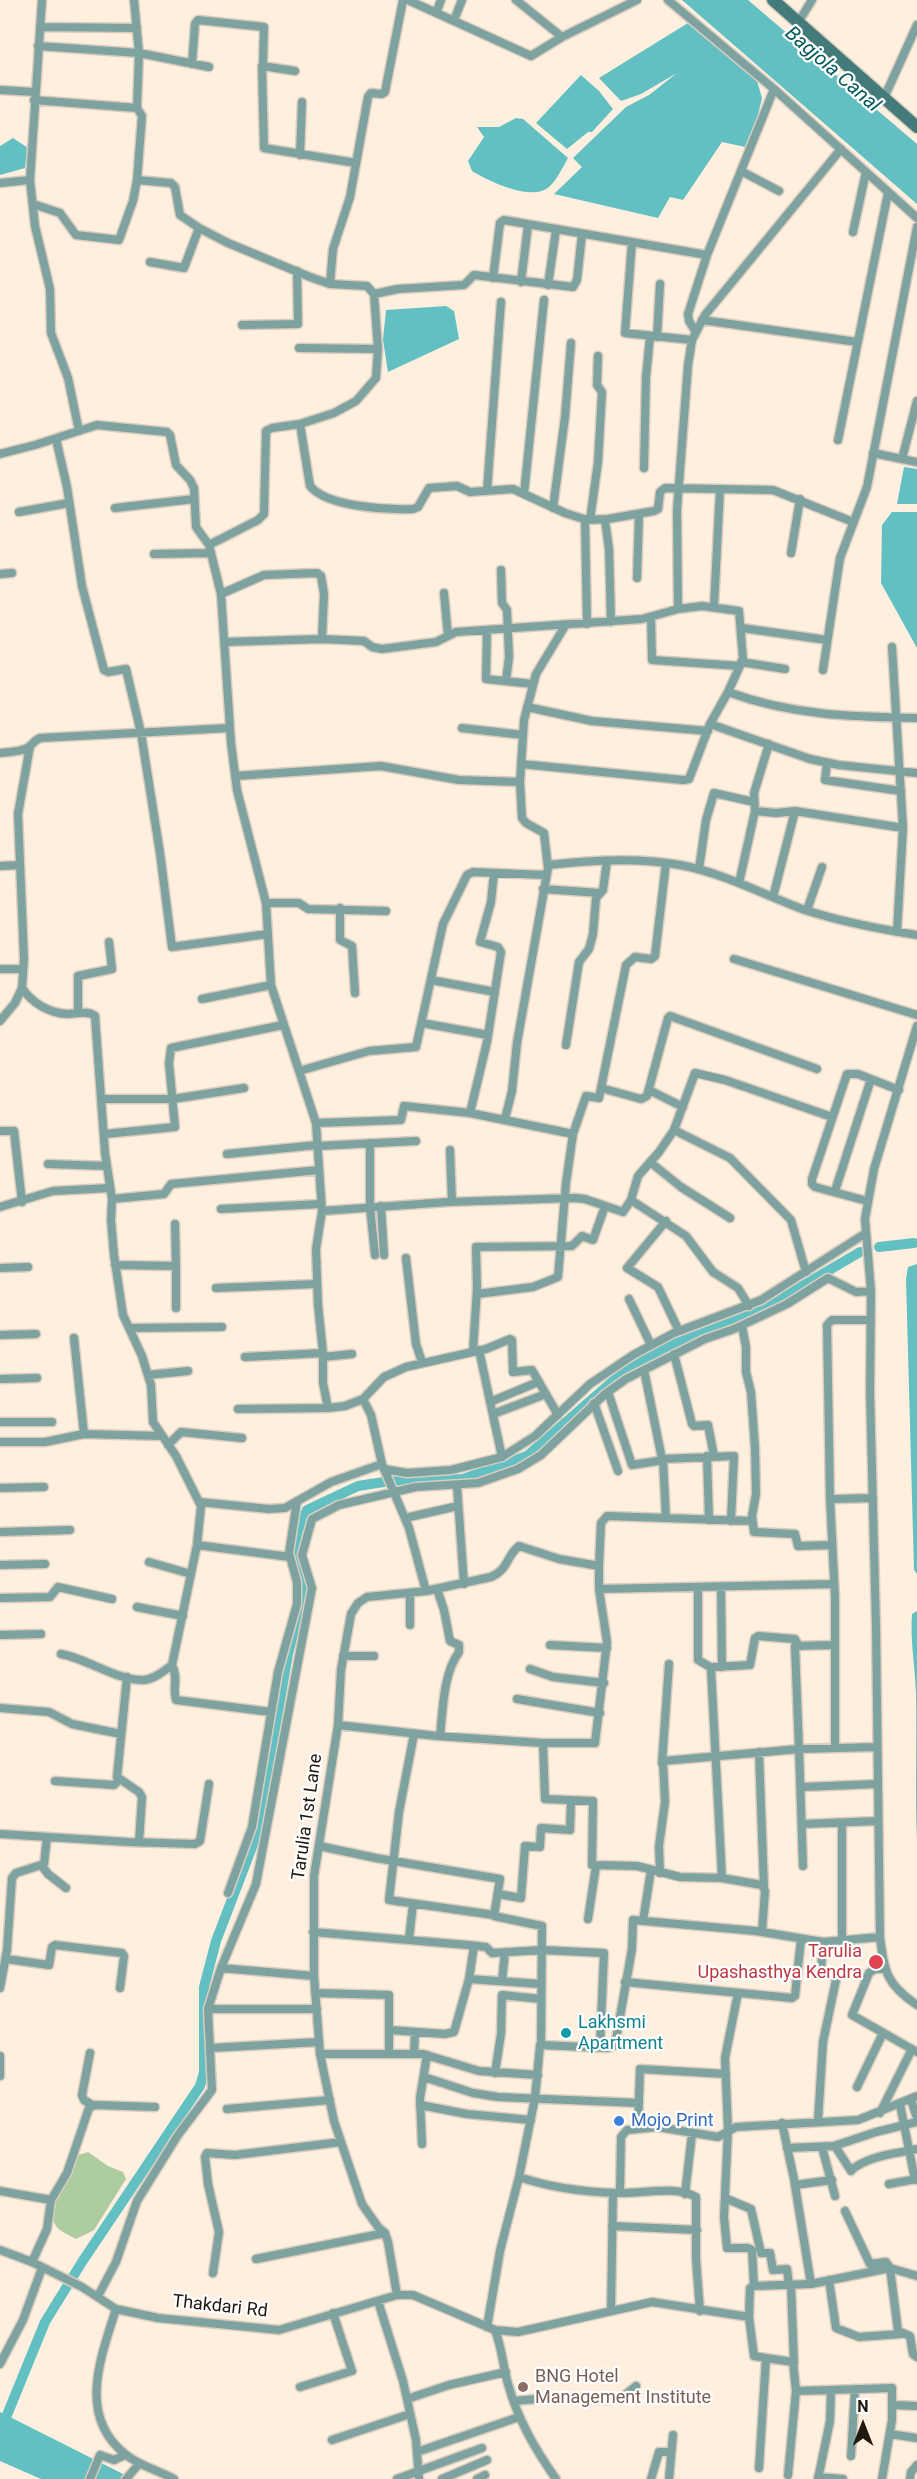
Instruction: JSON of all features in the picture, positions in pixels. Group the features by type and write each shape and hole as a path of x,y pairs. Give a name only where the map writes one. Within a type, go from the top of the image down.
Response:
{"street":[{"path":"42,0 30,180 35,226 50,289 51,333 68,378 79,431"},
{"path":"33,204 60,213 76,235 119,240 134,201 142,116 137,108 139,53 134,0"},
{"path":"330,284 333,249 350,197 368,97 371,93 385,92 403,0"},
{"path":"408,0 529,56 637,0"},
{"path":"436,13 441,0"},
{"path":"454,20 462,0"},
{"path":"516,0 562,38"},
{"path":"668,0 774,89 917,218"},
{"path":"773,0 917,125"},
{"path":"799,21 812,0"},
{"path":"192,64 195,24 198,20 264,27 261,73 265,151 356,163"},
{"path":"884,98 917,25"},
{"path":"40,27 137,28"},
{"path":"38,45 139,53 209,68"},
{"path":"263,64 295,71"},
{"path":"694,336 688,314 707,255 774,89"},
{"path":"0,90 137,108"},
{"path":"300,155 302,102"},
{"path":"678,609 678,488 688,365 694,336 702,320 841,149"},
{"path":"741,171 778,191"},
{"path":"853,232 866,172"},
{"path":"0,183 30,180"},
{"path":"137,180 171,183 175,186 180,215 199,228 330,284 367,286 374,294 378,349 376,378 356,401 334,413 300,424 266,430 264,514 261,518 209,549 154,554"},
{"path":"838,440 888,194"},
{"path":"493,278 500,223 504,220 707,255"},
{"path":"521,282 528,225"},
{"path":"823,670 840,558 865,492 917,227"},
{"path":"150,262 184,268 199,228"},
{"path":"548,285 556,230"},
{"path":"374,294 399,289 464,285 474,275 573,287 577,280 582,234"},
{"path":"632,242 625,333 653,337 694,336"},
{"path":"242,325 298,324 297,271"},
{"path":"644,468 646,387 660,284"},
{"path":"524,494 544,300"},
{"path":"488,491 501,302"},
{"path":"702,320 857,342"},
{"path":"553,508 565,417 571,343"},
{"path":"299,348 378,349"},
{"path":"587,624 588,520 602,411 602,392 597,385 598,356"},
{"path":"902,459 913,434 917,401"},
{"path":"300,424 310,486 315,493 360,507 411,510 418,507 431,487 454,486 470,492 509,489 588,520 605,520 658,509 662,489 773,490 853,522"},
{"path":"0,454 97,425 168,433 176,465 194,488 196,527 209,549 221,594 229,728 235,776 246,833 266,903 268,968 271,985 316,1123 322,1207 316,1249 323,1383 328,1408"},
{"path":"56,439 82,586 104,670 108,672 126,669 141,733 172,947 268,934"},
{"path":"873,453 917,462"},
{"path":"714,607 720,489"},
{"path":"115,508 194,499"},
{"path":"791,553 800,499"},
{"path":"19,512 69,503"},
{"path":"637,578 639,514"},
{"path":"605,520 609,549 611,622"},
{"path":"501,570 502,603 507,609 509,657 506,681"},
{"path":"0,574 12,573"},
{"path":"221,594 264,575 317,573 321,576 324,594 322,639"},
{"path":"444,593 448,636"},
{"path":"224,642 322,639 366,641 377,649 436,642 456,632 611,622 651,617 678,609 714,607 739,611 744,651 728,692 709,728 691,776 687,780 521,764"},
{"path":"651,617 652,660 740,664 785,669"},
{"path":"505,1119 512,1091 548,864 544,833 526,823 522,818 520,782 523,735 527,706 539,668 565,626"},
{"path":"742,628 827,640"},
{"path":"487,630 486,679 533,684"},
{"path":"892,647 903,828 897,932"},
{"path":"728,692 758,702 814,714 917,718"},
{"path":"527,706 592,721 709,728 827,763 917,774"},
{"path":"0,1021 15,1003 22,988 18,814 30,746 34,740 229,728"},
{"path":"462,728 523,735"},
{"path":"739,884 754,807 754,793 769,744"},
{"path":"0,753 30,746"},
{"path":"827,763 825,780 901,792"},
{"path":"235,776 381,766 459,780 520,782"},
{"path":"699,869 706,820 713,795 717,793 776,813 795,811 903,828"},
{"path":"772,897 795,811"},
{"path":"548,864 607,861 666,863 699,869 807,910 860,925 917,935"},
{"path":"566,1045 579,962 589,949 593,934 596,898 603,890 607,861"},
{"path":"477,1294 533,1287 558,1277 573,1134 585,1097 587,1095 598,1099 625,968 635,957 651,959 655,956 666,863"},
{"path":"0,866 20,864"},
{"path":"807,910 822,867"},
{"path":"299,1071 369,1051 416,1047 443,924 467,875 473,872 546,875"},
{"path":"470,1113 488,1035 500,949 480,942 491,902 494,873"},
{"path":"543,889 600,893"},
{"path":"266,903 299,903 308,909 340,908 386,911"},
{"path":"340,908 340,940 352,946 356,993"},
{"path":"78,1013 78,976 112,969 109,942"},
{"path":"734,959 917,1015"},
{"path":"0,969 23,969"},
{"path":"431,980 495,992"},
{"path":"202,999 271,985"},
{"path":"22,988 30,1000 47,1008 65,1014 91,1012 96,1016 101,1099 112,1199 111,1220 115,1265 123,1315 151,1385 153,1422 176,1456 201,1506 197,1545 172,1665 177,1680 174,1696 176,1700 271,1712"},
{"path":"601,1088 641,1099 647,1096 670,1016 817,1070"},
{"path":"422,1023 488,1035"},
{"path":"105,1134 175,1126 169,1052 171,1048 283,1025"},
{"path":"917,1026 874,1169 867,1201 866,1233 871,1291 870,1392 880,1937 884,1969 894,1987 917,2005"},
{"path":"221,1209 370,1207 566,1198 585,1199 623,1212 631,1200 638,1176 674,1130 694,1074 698,1073 832,1117"},
{"path":"867,1201 815,1186 811,1181 847,1074 858,1074 899,1090"},
{"path":"835,1191 871,1079"},
{"path":"101,1099 173,1099 244,1088"},
{"path":"649,1090 683,1107"},
{"path":"316,1123 401,1120 404,1106 470,1113 573,1134"},
{"path":"674,1130 730,1158 791,1220 806,1272"},
{"path":"0,1131 14,1131 15,1158 22,1202"},
{"path":"226,1154 318,1145 416,1141"},
{"path":"370,1143 370,1207 379,1255 381,1206"},
{"path":"450,1150 452,1202"},
{"path":"650,1162 681,1186 730,1218"},
{"path":"48,1164 107,1166"},
{"path":"112,1199 164,1194 171,1184 319,1170"},
{"path":"0,1207 53,1191 110,1188"},
{"path":"631,1200 687,1236 713,1272 738,1288 749,1306"},
{"path":"502,1457 476,1351 476,1246 572,1246 582,1236 593,1240 605,1206"},
{"path":"666,1221 627,1268 658,1287 679,1331"},
{"path":"175,1224 176,1308"},
{"path":"199,1502 269,1509 285,1508 331,1482 384,1469 407,1473 451,1470 502,1457 518,1448 558,1415 590,1384 633,1354 679,1331 749,1306 866,1233"},
{"path":"406,1258 416,1344 422,1362"},
{"path":"115,1265 176,1266"},
{"path":"0,1268 28,1267"},
{"path":"98,2296 121,2251 137,2201 178,2135 212,2090 208,2009 221,1968 256,1884 312,1588 302,1555 312,1520 339,1505 394,1490 457,1486 487,1481 518,1469 541,1455 608,1392 674,1354 705,1339 742,1326 787,1304 828,1278 856,1292 871,1291"},
{"path":"216,1288 318,1284"},
{"path":"629,1299 651,1345"},
{"path":"835,1747 835,1598 831,1545 827,1325 832,1320 871,1320"},
{"path":"742,1326 746,1347 746,1372 751,1392 756,1494 752,1521 755,1533 795,1534 798,1546 831,1545"},
{"path":"129,1328 222,1327"},
{"path":"0,1335 36,1334"},
{"path":"74,1338 84,1434"},
{"path":"238,1410 345,1406 363,1399 390,1373 422,1362 476,1351 511,1339 513,1372 530,1369 558,1415"},
{"path":"245,1357 352,1354"},
{"path":"674,1354 692,1425 708,1425 711,1456 709,1520"},
{"path":"644,1370 664,1460 666,1518"},
{"path":"148,1375 188,1371"},
{"path":"0,1379 37,1378"},
{"path":"490,1402 538,1382"},
{"path":"608,1392 632,1465 711,1456 732,1455 735,1457 731,1521"},
{"path":"493,1414 546,1394"},
{"path":"363,1399 371,1415 384,1469 405,1518 418,1557 426,1590"},
{"path":"594,1403 618,1471"},
{"path":"0,1422 52,1422"},
{"path":"168,1445 181,1432 242,1438"},
{"path":"0,1442 45,1442 84,1434 161,1436"},
{"path":"457,1486 464,1584"},
{"path":"0,1488 45,1487"},
{"path":"835,1499 873,1498"},
{"path":"228,1893 252,1827 283,1650 297,1604 297,1582 290,1557 297,1502"},
{"path":"405,1518 458,1506"},
{"path":"338,1725 440,1736 543,1743 595,1743 607,1648 606,1624 599,1589 601,1523 607,1516 752,1521"},
{"path":"0,1532 70,1530"},
{"path":"197,1545 290,1557"},
{"name":"Tarulia 1st Lane","path":"386,2233 378,2227 362,2204 341,2142 320,2054 314,1976 314,1876 338,1725 343,1656 351,1614 358,1603 367,1597 464,1584 500,1573 519,1546 568,1561 599,1566"},
{"path":"149,1562 190,1574"},
{"path":"0,1565 45,1564"},
{"path":"599,1589 833,1584"},
{"path":"0,1598 50,1597 58,1587 112,1599"},
{"path":"437,1588 450,1641 459,1645 459,1652 453,1661 444,1697 440,1736"},
{"path":"698,1588 698,1660 712,1668 750,1665 756,1637 795,1639 798,1645"},
{"path":"721,1588 722,1667"},
{"path":"410,1593 410,1625"},
{"path":"137,1607 183,1616"},
{"path":"0,1635 40,1634"},
{"path":"550,1645 607,1648"},
{"path":"798,1645 834,1645"},
{"path":"798,1645 795,1649 802,1787 803,1866"},
{"path":"61,1654 76,1657 127,1677 144,1680 162,1673 172,1665"},
{"path":"343,1656 374,1656"},
{"path":"643,1921 655,1871 665,1802 662,1762 669,1664"},
{"path":"712,1668 722,1878"},
{"path":"530,1669 552,1677 604,1683"},
{"path":"127,1677 117,1777 139,1792 142,1797 139,1842"},
{"path":"518,1699 600,1713"},
{"path":"0,1708 49,1712 72,1724 121,1734"},
{"path":"414,1734 399,1812 389,1900 494,1915 541,1926 541,2044 538,2075 519,2177 500,2251 491,2328 502,2349 507,2382 526,2434 556,2479"},
{"path":"543,1743 545,1799 593,1801 590,1862 596,1866 628,1865 693,1879 722,1878 762,1885 764,1888"},
{"path":"662,1762 665,1759 799,1749 877,1747"},
{"path":"759,1752 763,1805 762,1932"},
{"path":"55,1781 114,1785 119,1780"},
{"path":"0,1834 198,1843 209,1784"},
{"path":"802,1787 877,1784"},
{"path":"498,1894 521,1898 525,1846 540,1847 541,1828 570,1830 571,1801"},
{"path":"802,1824 878,1821"},
{"path":"842,1823 842,1941"},
{"path":"47,1837 42,1866 48,1874 66,1888"},
{"path":"320,1846 499,1879 494,1915"},
{"path":"0,1988 6,1959 12,1878 16,1874 42,1866"},
{"path":"588,1919 596,1866"},
{"path":"409,1940 413,1904"},
{"path":"541,2044 600,2048 615,2045 632,1950 632,1921 634,1919 762,1932 823,1942 880,1937"},
{"path":"313,1932 486,1947 492,1953 542,1950 604,1953 600,2048"},
{"path":"625,1982 794,1997 801,1940"},
{"path":"818,2121 823,2042 836,1980 833,1975 821,1972 823,1942"},
{"path":"6,1959 49,1965 52,1947 55,1945 122,1953 124,1956 120,1988"},
{"path":"390,2030 445,2034 454,2032 469,1979 474,1946"},
{"path":"502,1981 505,1952"},
{"path":"221,1968 314,1976"},
{"path":"880,2113 915,2051 852,2014 869,1972 884,1969"},
{"path":"469,1979 541,1984"},
{"path":"315,1992 389,1995 389,2053"},
{"path":"738,1993 725,2058 728,2130 725,2198 727,2247 729,2249 751,2249 754,2286"},
{"path":"495,2073 501,2034 501,1996 541,1999"},
{"path":"208,2009 316,2009"},
{"path":"414,2053 415,2033"},
{"path":"857,2087 883,2033"},
{"path":"211,2048 319,2042"},
{"path":"90,2053 82,2095 84,2100 92,2105 156,2107"},
{"path":"320,2054 414,2053 480,2071 538,2075"},
{"path":"422,2144 420,2105 427,2055"},
{"path":"0,2056 0,2076"},
{"path":"638,2128 642,2068 726,2074"},
{"path":"424,2078 479,2094 512,2098 639,2103"},
{"path":"611,2309 612,2226 621,2138 624,2131 658,2127 718,2138 736,2127 853,2121 880,2113 914,2098 917,2120 905,2126 876,2132 835,2146 787,2148"},
{"path":"227,2109 330,2100"},
{"path":"889,2184 916,2180 914,2150 900,2104"},
{"path":"32,2262 47,2229 51,2200 67,2173 86,2113 92,2105"},
{"path":"420,2105 467,2114 531,2120"},
{"path":"782,2123 795,2185 810,2284"},
{"path":"685,2194 692,2133"},
{"path":"213,2273 219,2232 208,2184 206,2154 209,2152 235,2155 341,2142"},
{"path":"835,2146 851,2170 862,2162 898,2151 914,2150"},
{"path":"822,2147 835,2196"},
{"path":"519,2177 559,2188 616,2193 657,2191 696,2197 700,2311"},
{"path":"795,2185 832,2180"},
{"path":"0,2191 51,2200"},
{"path":"725,2198 751,2209 761,2253 770,2253 773,2270 787,2269 790,2285 796,2391 788,2475"},
{"path":"845,2211 870,2264 886,2262 890,2268 898,2331 901,2334"},
{"path":"612,2226 697,2230"},
{"path":"256,2259 386,2233 397,2295"},
{"name":"Thakdari Rd","path":"0,2250 32,2262 58,2277 82,2286 116,2309 158,2318 279,2330 397,2295 412,2295 491,2328"},
{"path":"0,2364 23,2320 42,2268"},
{"path":"794,2363 754,2356 749,2317 750,2289 754,2286 810,2284 890,2268 917,2276"},
{"path":"829,2280 836,2328 859,2337 901,2334 910,2336 913,2354 917,2356"},
{"path":"378,2301 407,2399 417,2452 418,2475"},
{"path":"491,2328 518,2332 611,2309 652,2302 749,2317"},
{"path":"116,2309 99,2364 95,2392 97,2410 105,2432 125,2455 139,2464 174,2479"},
{"path":"300,2387 352,2371 333,2313"},
{"path":"759,2468 766,2358"},
{"path":"407,2399 449,2385 506,2372"},
{"path":"514,2402 549,2398 607,2400 621,2398 636,2386"},
{"path":"796,2391 892,2388 890,2434 882,2479"},
{"path":"851,2456 855,2389"},
{"path":"831,2390 830,2421 818,2478 843,2479"},
{"path":"893,2405 917,2406"},
{"path":"333,2440 410,2414"},
{"path":"417,2452 519,2417"},
{"path":"890,2434 917,2438"},
{"path":"669,2479 673,2435"},
{"path":"397,2479 418,2475 482,2448"},
{"path":"651,2479 659,2452 671,2452"},
{"path":"90,2479 100,2455 112,2460 125,2455"},
{"path":"442,2479 487,2460"},
{"path":"127,2477 139,2464"},
{"path":"910,2479 911,2472 917,2465"}],"green space":[{"path":"88,2152 108,2166 123,2172 126,2179 94,2230 76,2239 56,2226 52,2208 58,2189 78,2155"}],"water":[{"path":"682,0 748,0 917,144 917,204"},
{"path":"688,23 756,77 762,98 750,148 722,142 683,200 670,197 658,218 554,194 582,167 573,158 626,107 649,95 677,73 641,94 621,101 599,78"},
{"path":"581,75 599,91 613,109 592,132 588,132 567,149 536,123"},
{"path":"516,118 523,119 568,158 553,183 542,191 522,191 500,185 472,171 468,161 484,137 477,127 499,127"},
{"path":"13,138 28,148 25,168 0,175 0,146"},
{"path":"446,306 454,311 459,339 388,372 383,340 386,310"},
{"path":"904,467 917,469 917,504 897,504"},
{"path":"892,512 917,512 917,648 881,583 882,525"},
{"path":"917,1264 917,1574 914,1570 906,1279 908,1267"},
{"path":"917,1611 917,1842 916,1693 912,1614"},
{"path":"0,2412 133,2479 41,2479 0,2461"}],"waterway":[{"path":"879,1247 914,1243"},
{"path":"7,2415 45,2322 82,2262 200,2086 204,2072 204,1987 216,1941 257,1834 288,1654 304,1584 297,1559 297,1533 307,1510 358,1486 390,1481 463,1479 527,1456 620,1375 666,1347 740,1319 780,1299 860,1252"}],"place":[{"name":"Tarulia Upashasthya Kendra","path":"876,1962"},
{"name":"Lakhsmi Apartment","path":"566,2033"},
{"name":"Mojo Print","path":"619,2121"},
{"name":"BNG Hotel Management Institute","path":"523,2387"}],"water label":[{"name":"Bagjola Canal","path":"832,70"}]}
